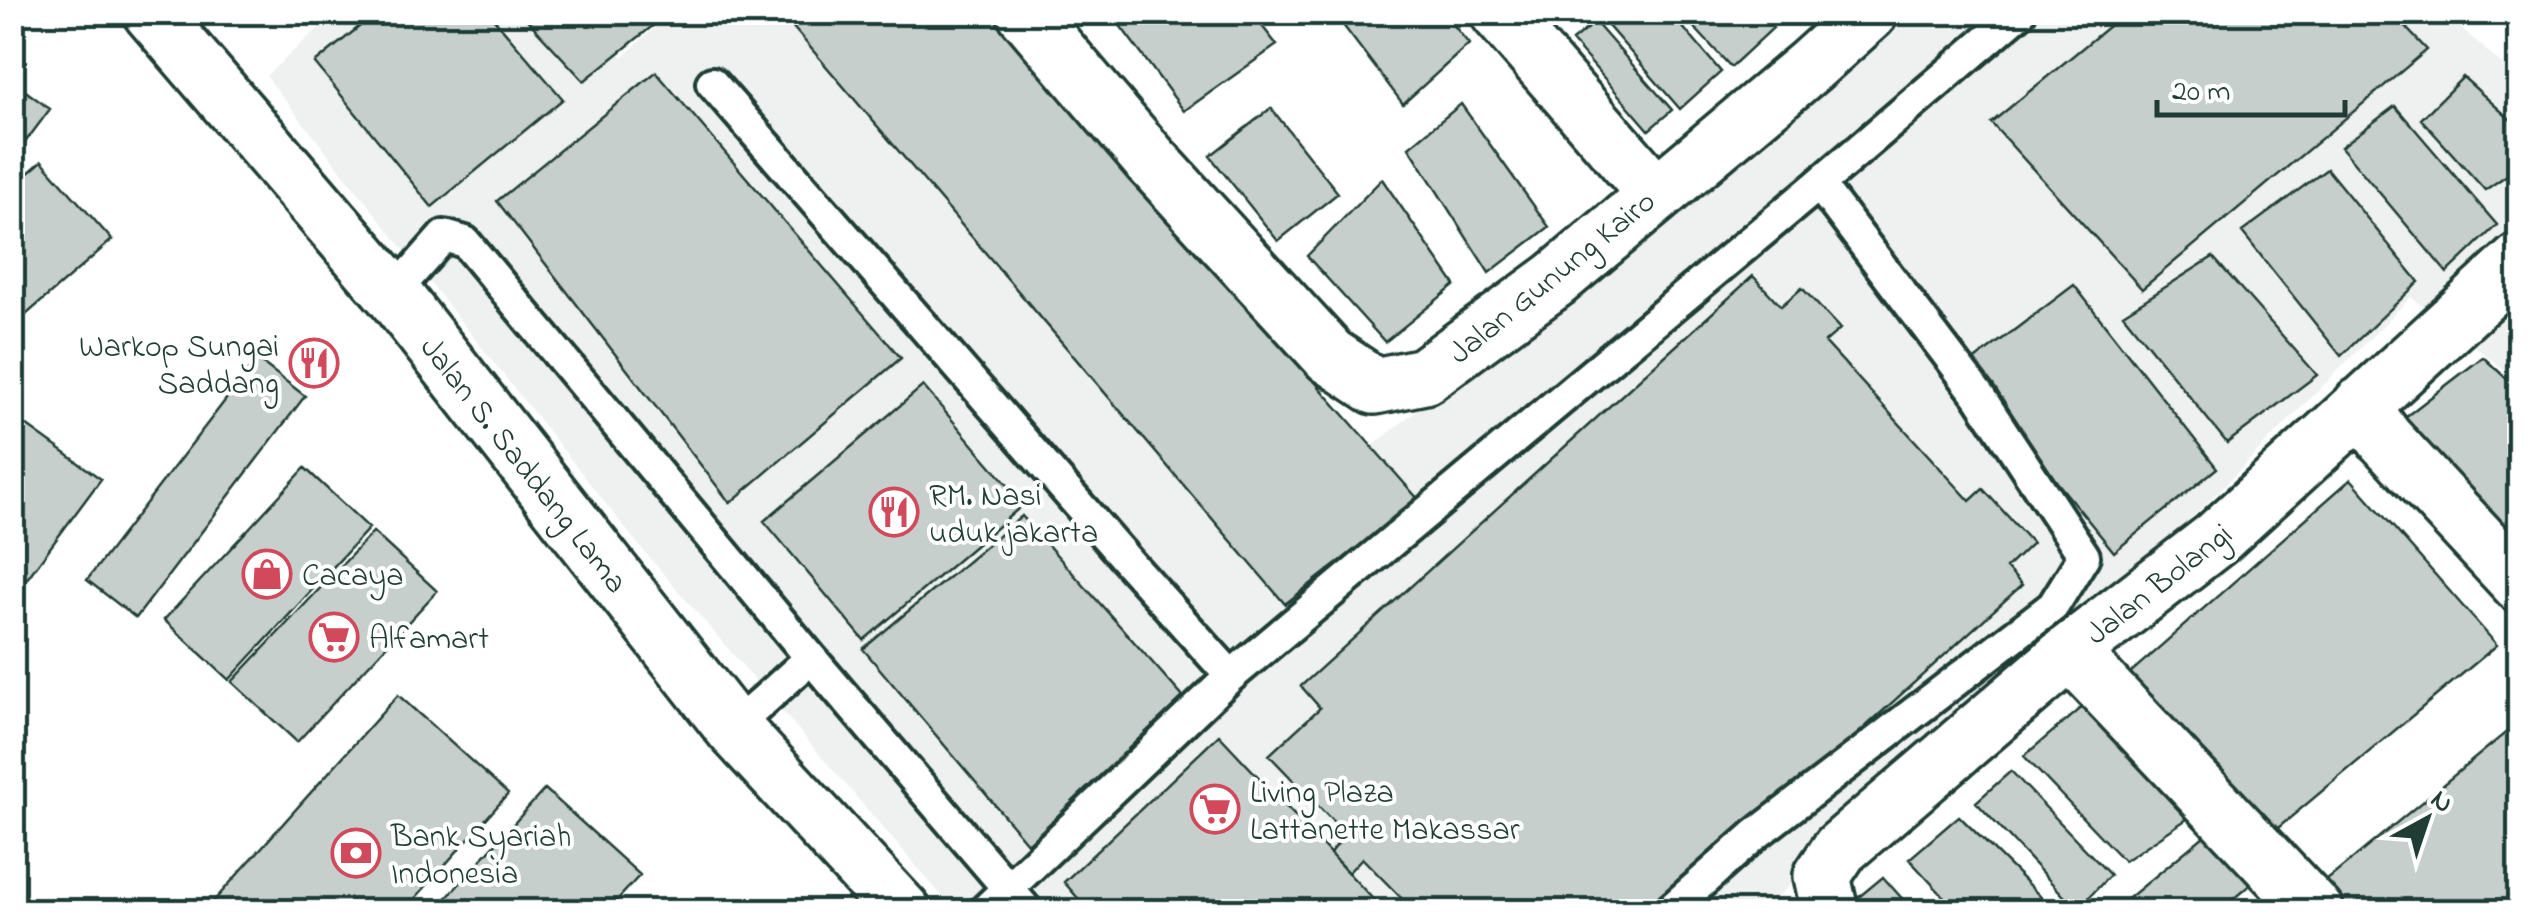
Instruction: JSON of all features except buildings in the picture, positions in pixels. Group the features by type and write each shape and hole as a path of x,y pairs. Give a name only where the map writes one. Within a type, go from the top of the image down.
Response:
{"street":[{"name":"Jalan S. Saddang Lama","path":"151,12 392,294 733,728 903,912"},
{"name":"Jalan Gunung Kairo","path":"1026,12 1149,158 1330,356 1376,386 1424,376 1556,280 1870,12"},
{"path":"1498,12 1655,193"},
{"name":"Jalan Bolangi","path":"1830,912 1822,876 1840,849 2070,652 2216,538 2520,261"},
{"path":"2360,405 2385,439 2520,584"},
{"path":"2070,652 2316,912"}],"lane":[{"path":"982,912 1232,676 2020,12"},
{"path":"712,83 1130,565 1232,676"},
{"name":"Jalan Bolangi","path":"1668,912 1755,835 2053,606 2084,556 1978,396 1820,184"},
{"path":"392,294 444,236 465,242 810,658 1028,912"},
{"path":"733,728 810,658"}],"shaded area":[{"path":"335,13 578,13 623,57 670,13 966,13 1361,456 1898,13 2445,13 2519,80 2519,381 2411,297 2204,506 1765,908 1767,911 955,911 641,548 266,76"}],"place":[{"name":"Warkop Sungai Saddang","path":"314,363"},
{"name":"RM. Nasi uduk jakarta","path":"894,512"},
{"name":"Cacaya","path":"267,574"},
{"name":"Alfamart","path":"334,637"},
{"name":"Living Plaza Lattanette Makassar","path":"1215,809"},
{"name":"Bank Syariah Indonesia","path":"356,853"}]}
